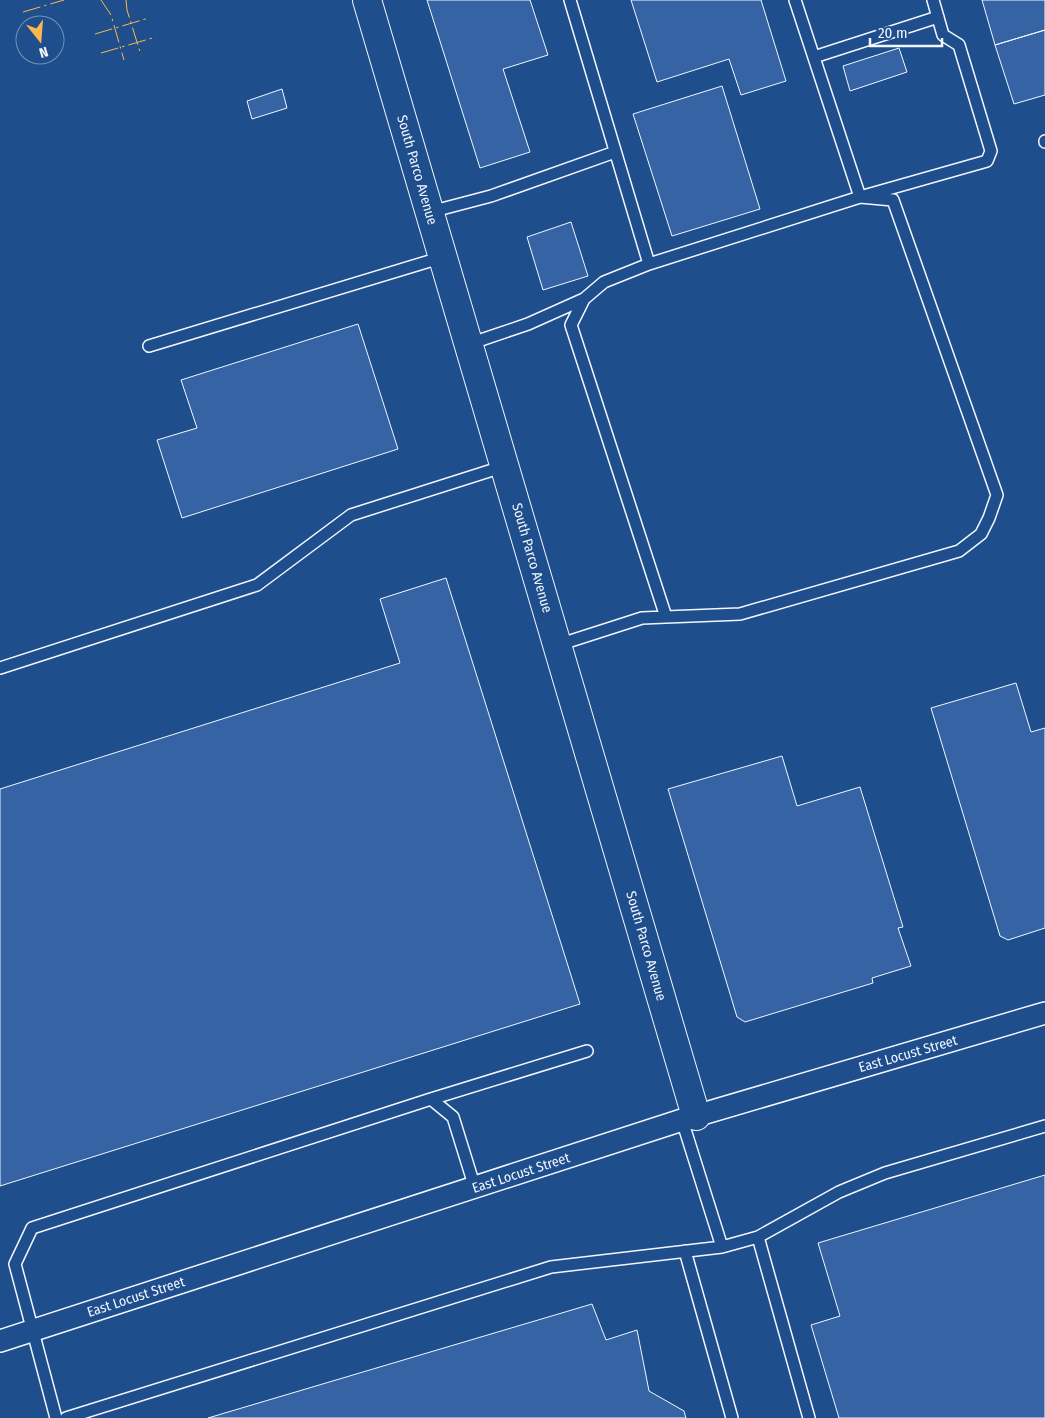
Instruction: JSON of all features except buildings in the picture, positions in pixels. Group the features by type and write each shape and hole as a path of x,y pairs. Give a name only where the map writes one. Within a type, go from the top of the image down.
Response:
{"street":[{"name":"South Parco Avenue","path":"367,0 558,645 689,1118"},
{"name":"East Locust Street","path":"0,1340 689,1118 1045,1013"}],"lane":[{"path":"570,0 649,264"},
{"path":"795,0 860,196"},
{"path":"469,344 528,324 584,299 604,282 649,264 860,196 987,161 991,151 959,45 943,35 933,0"},
{"path":"814,57 938,18"},
{"path":"430,212 491,196 615,152"},
{"path":"558,645 642,618 740,614 959,551 981,534 997,495 893,200 860,196"},
{"path":"150,346 443,257"},
{"path":"584,299 571,324 666,617"},
{"path":"0,668 257,585 350,515 504,466"},
{"path":"56,1418 15,1264 32,1228 430,1098 587,1051"},
{"path":"430,1098 453,1116 475,1188"},
{"path":"689,1118 722,1247"},
{"path":"66,1418 551,1268 722,1247 758,1237 839,1192 886,1173 1045,1126"},
{"path":"758,1237 809,1418"},
{"path":"685,1251 732,1418"}],"power":[{"path":"23,12 64,0"},
{"path":"101,0 111,15 124,60"},
{"path":"126,0 127,10 141,55"},
{"path":"95,34 149,18"},
{"path":"101,53 156,37"}]}
